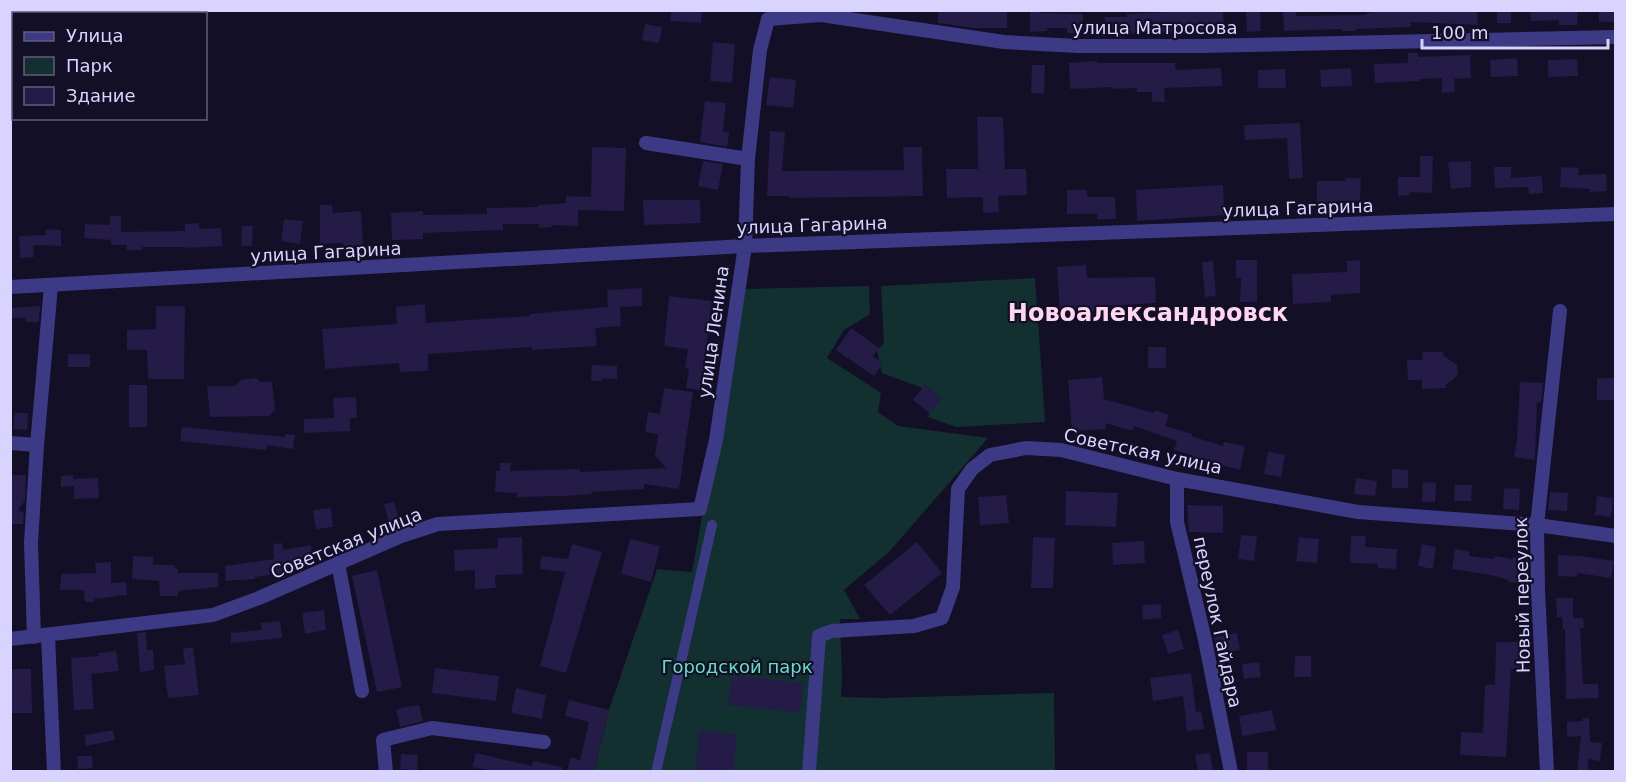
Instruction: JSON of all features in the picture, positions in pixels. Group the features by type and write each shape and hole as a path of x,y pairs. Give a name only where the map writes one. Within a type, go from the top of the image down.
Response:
{"street":[{"name":"улица Матросова","path":"768,19 822,15 1004,42 1078,46 1201,46 1616,37"},
{"name":"улица Ленина","path":"700,509 716,440 744,246 748,159 760,50 768,19"},
{"path":"646,143 748,159"},
{"name":"улица Гагарина","path":"10,287 744,246 1616,214"},
{"path":"51,286 31,543 54,771"},
{"name":"Новый переулок","path":"1547,771 1536,525 1560,311"},
{"path":"10,443 37,445"},
{"name":"Советская улица","path":"809,771 819,636 831,631 914,626 942,618 953,587 958,489 972,470 990,455 1026,448 1061,450 1177,479 1358,512 1536,525 1616,536"},
{"name":"переулок Гайдара","path":"1177,479 1177,522 1205,640 1231,771"},
{"name":"Советская улица","path":"10,639 213,615 259,598 401,537 438,524 700,509"},
{"path":"656,771 712,525"},
{"path":"338,563 362,691"},
{"path":"386,771 383,740 432,728 544,742"}],"green space":[{"path":"1035,278 1045,422 956,427 928,417 936,393 882,373 877,350 884,343 881,286"},
{"name":"Городской парк","path":"869,286 870,314 844,330 827,358 881,393 878,412 898,426 988,438 889,552 844,590 860,619 840,619 841,697 1054,693 1055,771 594,772 609,710 657,569 692,572 743,289"}],"building":[{"path":"671,10 702,10 701,23 670,21"},
{"path":"938,10 1007,10 1007,28 974,28 938,23"},
{"path":"1030,10 1041,10 1041,13 1083,14 1083,33 1067,33 1067,28 1047,28 1047,31 1030,32"},
{"path":"1223,10 1224,34 1180,34 1180,32 1105,34 1105,17"},
{"path":"1283,10 1296,10 1296,16 1367,15 1367,13 1393,10 1477,10 1478,25 1411,22 1411,27 1356,29 1356,31 1342,31 1342,29 1284,31"},
{"path":"1497,10 1511,10 1511,23 1497,23"},
{"path":"1530,10 1578,10 1577,25 1559,25 1559,20 1531,21"},
{"path":"1599,10 1615,10 1615,22 1599,22"},
{"path":"1246,12 1260,12 1261,31 1247,32"},
{"path":"645,24 662,27 659,43 642,40"},
{"path":"713,42 735,44 732,83 710,81"},
{"path":"1408,53 1418,53 1418,57 1470,55 1471,78 1454,79 1455,92 1442,93 1442,78 1375,83 1374,64 1408,63"},
{"path":"1517,58 1518,76 1491,77 1490,60"},
{"path":"1577,59 1578,76 1548,77 1548,60"},
{"path":"1097,61 1097,63 1175,63 1176,70 1221,68 1222,86 1164,88 1165,102 1152,102 1152,92 1137,92 1137,88 1070,89 1069,63"},
{"path":"1032,65 1045,65 1044,94 1031,93"},
{"path":"1351,68 1352,86 1321,87 1320,70"},
{"path":"1285,69 1286,88 1258,88 1258,70"},
{"path":"770,77 796,80 793,108 766,105"},
{"path":"705,101 726,103 723,131 729,132 727,147 700,142"},
{"path":"977,117 1003,117 1005,169 1026,169 1027,195 998,196 999,212 983,213 983,197 947,198 946,169 978,169"},
{"path":"1300,123 1303,178 1289,179 1287,138 1245,140 1244,125"},
{"path":"770,131 785,132 782,171 904,170 903,147 922,147 923,196 789,198 789,196 767,196"},
{"path":"592,147 626,148 624,211 578,210 578,226 551,225 551,227 539,228 539,224 503,224 503,230 423,233 423,239 392,240 391,213 423,211 423,215 487,214 487,208 538,207 538,205 566,203 566,196 591,197"},
{"path":"1420,156 1433,156 1432,193 1410,192 1410,195 1398,196 1398,177 1420,177"},
{"path":"703,161 723,164 718,190 698,186"},
{"path":"1471,161 1471,187 1451,189 1448,162"},
{"path":"1494,167 1511,167 1511,178 1542,176 1543,193 1529,194 1528,187 1495,188"},
{"path":"1561,167 1579,168 1578,175 1606,174 1607,191 1590,192 1590,189 1560,187"},
{"path":"1346,178 1361,178 1360,201 1334,201 1334,204 1317,204 1317,181 1346,181"},
{"path":"1223,185 1225,215 1137,221 1136,190"},
{"path":"1067,190 1087,190 1087,197 1115,197 1116,219 1097,219 1097,214 1067,214"},
{"path":"643,200 700,200 701,223 644,225"},
{"path":"320,205 332,205 333,213 361,211 363,245 320,244"},
{"path":"110,216 121,216 121,232 185,231 185,224 199,223 199,229 221,228 222,246 142,247 142,250 127,250 127,245 111,245 111,240 84,238 85,224 110,225"},
{"path":"284,219 303,221 300,244 281,241"},
{"path":"242,226 253,226 252,246 241,246"},
{"path":"46,229 61,230 61,246 33,245 34,257 20,258 19,236 46,235"},
{"path":"1236,260 1257,260 1257,302 1240,302 1241,278 1236,278"},
{"path":"1360,260 1360,293 1331,295 1331,302 1293,304 1292,274 1347,272 1347,261"},
{"path":"1213,261 1216,296 1205,297 1202,262"},
{"path":"1086,265 1087,278 1155,277 1156,303 1102,306 1103,311 1060,314 1057,267"},
{"path":"642,288 642,306 620,307 621,326 595,328 597,346 532,350 532,347 428,354 428,371 400,372 399,363 325,369 322,329 397,324 396,307 425,304 426,323 530,316 529,314 608,307 607,290"},
{"path":"669,296 712,301 705,361 710,362 705,391 686,388 689,369 685,368 688,349 664,346"},
{"path":"40,306 39,322 26,322 25,318 10,318 10,308"},
{"path":"156,306 185,306 184,379 148,379 147,350 127,350 127,330 156,329"},
{"path":"851,328 879,348 873,356 883,363 874,376 836,350"},
{"path":"1148,347 1166,347 1166,368 1148,368"},
{"path":"1422,352 1443,352 1443,355 1457,365 1458,374 1446,384 1446,388 1422,389 1422,380 1408,380 1407,360 1423,360"},
{"path":"68,354 90,354 90,367 68,367"},
{"path":"592,365 617,366 617,379 603,378 601,381 591,381"},
{"path":"1102,377 1104,399 1169,415 1165,426 1192,434 1191,436 1223,446 1224,442 1245,446 1240,470 1174,450 1177,441 1134,426 1132,431 1106,423 1106,429 1072,431 1068,380"},
{"path":"256,378 260,382 272,382 275,409 270,416 210,417 207,386 235,386 241,380"},
{"path":"1597,378 1616,378 1616,400 1597,400"},
{"path":"1520,382 1543,383 1541,402 1537,402 1535,460 1514,457"},
{"path":"129,385 147,385 147,427 129,427"},
{"path":"925,385 942,399 929,413 913,400"},
{"path":"664,388 693,392 679,489 644,484 644,489 563,496 517,497 517,493 495,492 496,471 500,471 500,463 511,463 510,471 580,469 580,472 666,468 655,456 658,434 645,432 648,412 660,414"},
{"path":"356,397 357,418 350,418 350,431 304,433 304,419 334,418 333,398"},
{"path":"15,413 28,413 27,430 13,429"},
{"path":"182,427 285,437 285,434 295,435 293,449 267,445 266,450 180,441"},
{"path":"1268,452 1285,455 1281,477 1264,474"},
{"path":"1392,469 1408,470 1408,488 1392,488"},
{"path":"10,475 26,475 25,500 18,511 24,512 23,524 10,526"},
{"path":"73,475 73,479 98,478 99,498 74,499 74,486 61,487 61,476"},
{"path":"1356,478 1377,481 1375,496 1354,494"},
{"path":"1423,482 1436,483 1435,502 1422,502"},
{"path":"1455,485 1472,485 1471,501 1454,501"},
{"path":"1504,488 1520,489 1519,510 1503,509"},
{"path":"1066,491 1118,493 1116,527 1065,525"},
{"path":"1550,492 1568,493 1567,511 1548,510"},
{"path":"1006,495 1009,523 980,525 978,497"},
{"path":"1597,496 1613,498 1611,517 1595,515"},
{"path":"394,502 399,520 389,523 384,504"},
{"path":"1187,505 1223,506 1223,533 1189,532"},
{"path":"331,508 333,527 316,529 313,510"},
{"path":"1241,535 1257,536 1254,561 1238,559"},
{"path":"1351,536 1366,536 1365,547 1397,549 1396,569 1378,568 1378,564 1350,563"},
{"path":"522,537 523,574 495,575 496,588 475,589 475,570 455,571 454,550 498,548 498,538"},
{"path":"1033,537 1055,538 1053,588 1031,588"},
{"path":"1299,537 1319,539 1317,563 1296,561"},
{"path":"630,539 660,546 651,582 621,574"},
{"path":"1144,541 1145,563 1113,565 1112,543"},
{"path":"917,542 942,573 890,615 864,585"},
{"path":"282,543 283,550 311,545 313,559 284,564 286,577 277,579 276,574 255,577 255,579 226,581 225,566 274,559 273,544"},
{"path":"572,544 602,552 566,673 540,666 565,572 540,569 541,556 568,559"},
{"path":"1422,544 1436,547 1433,569 1418,566"},
{"path":"1455,549 1470,552 1469,556 1528,559 1524,584 1509,582 1509,580 1491,575 1452,569"},
{"path":"1558,555 1614,561 1611,578 1577,573 1577,577 1558,576"},
{"path":"133,556 153,557 153,565 174,565 178,573 218,573 218,587 178,591 178,596 160,596 159,581 132,579"},
{"path":"111,562 111,583 126,582 127,595 85,602 84,590 60,590 61,574 96,573 95,563"},
{"path":"377,570 402,687 377,692 352,576"},
{"path":"1556,598 1573,598 1573,618 1583,618 1584,628 1580,628 1583,684 1598,684 1599,698 1566,699 1565,629 1563,629 1562,617 1557,617"},
{"path":"1161,604 1161,618 1143,620 1142,605"},
{"path":"324,610 326,630 305,634 302,613"},
{"path":"280,621 282,638 231,643 231,633 262,630 261,623"},
{"path":"1178,630 1184,649 1168,654 1162,635"},
{"path":"146,632 147,650 153,650 154,670 140,672 137,633"},
{"path":"1237,633 1240,650 1218,654 1214,637"},
{"path":"1496,642 1521,642 1521,669 1511,669 1506,757 1460,755 1461,732 1483,733 1485,685 1495,685"},
{"path":"193,647 199,695 168,698 164,666 185,664 183,649"},
{"path":"116,651 119,671 91,674 94,709 74,710 71,658 99,656 99,653"},
{"path":"1295,656 1311,656 1311,677 1294,677"},
{"path":"1259,662 1261,677 1244,679 1242,664"},
{"path":"435,668 499,676 496,701 432,693"},
{"path":"10,669 31,669 32,713 10,713"},
{"path":"1191,673 1196,712 1201,711 1204,729 1187,731 1183,696 1153,701 1150,678"},
{"path":"732,675 803,683 800,713 728,705"},
{"path":"516,688 546,695 542,719 511,713"},
{"path":"569,700 609,710 594,771 567,771 571,757 580,760 589,722 565,716"},
{"path":"419,705 423,721 400,727 396,709"},
{"path":"1272,710 1276,730 1242,736 1239,716"},
{"path":"1583,718 1589,718 1590,742 1602,743 1600,761 1588,759 1588,771 1577,771 1581,736 1567,737 1567,722 1583,721"},
{"path":"113,730 115,740 86,746 85,735"},
{"path":"700,730 737,735 733,771 695,771"},
{"path":"1247,752 1268,752 1268,771 1247,771"},
{"path":"476,753 532,766 533,761 562,767 561,771 493,771 472,767"},
{"path":"1210,753 1213,771 1198,771 1195,755"},
{"path":"401,754 418,755 417,771 400,769"},
{"path":"77,756 92,756 93,768 78,769"}],"district":[{"name":"Новоалександровск","path":"1148,313"}]}
